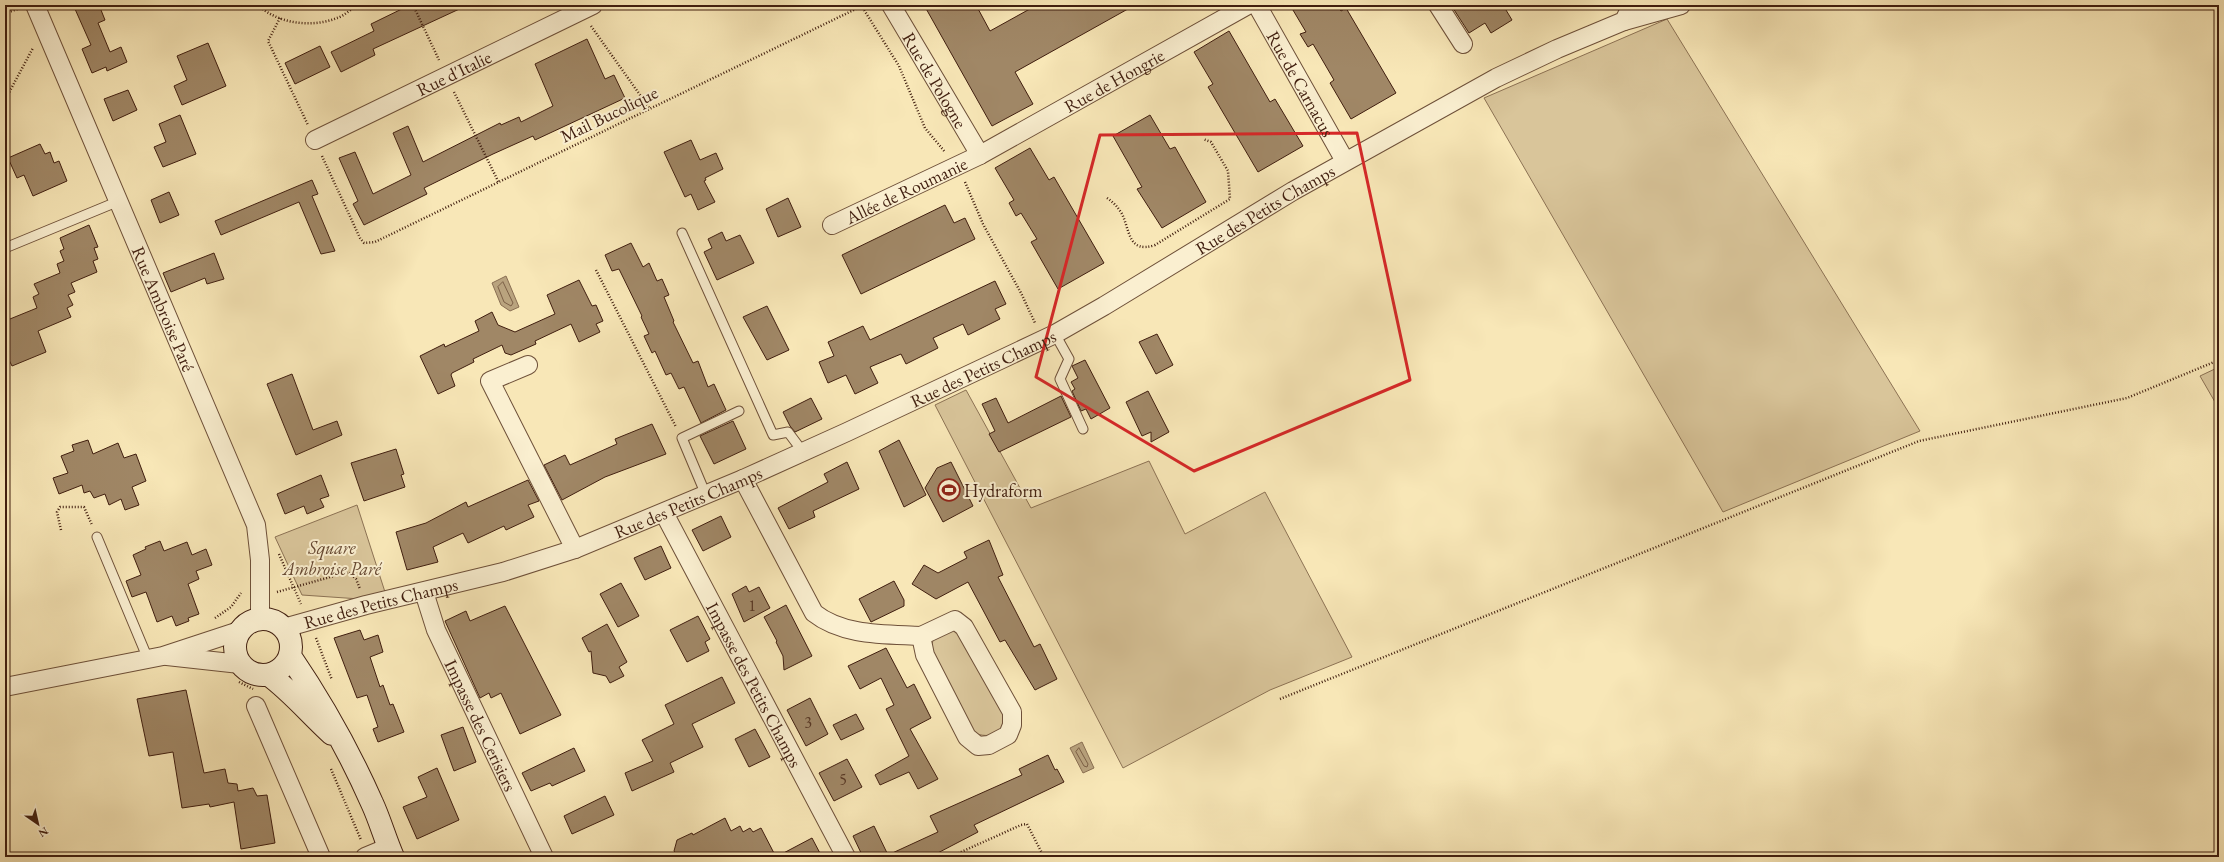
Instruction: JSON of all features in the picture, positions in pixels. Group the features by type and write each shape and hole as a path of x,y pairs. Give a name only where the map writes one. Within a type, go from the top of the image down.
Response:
{"street":[{"name":"Rue Ambroise Paré","path":"35,5 256,525 260,560 260,619"},
{"name":"Rue de Pologne","path":"891,5 980,155"},
{"name":"Rue de Hongrie","path":"980,155 1248,5"},
{"name":"Rue de Carnacus","path":"1257,5 1345,161"},
{"path":"1438,5 1463,44"},
{"path":"1624,22 1632,5"},
{"name":"Rue des Petits Champs","path":"284,628 366,605 503,572 575,549 743,479 1008,358 1055,334 1345,161 1496,78 1557,49 1624,22 1681,5"},
{"name":"Rue d'Italie","path":"315,140 587,8"},
{"name":"Allée de Roumanie","path":"832,224 980,155"},
{"path":"528,365 490,381 575,549"},
{"path":"743,479 814,613 825,621 864,633 921,636 956,620 964,627 1012,712 1012,725 1008,735 989,745 978,746 967,737 925,655 921,636"},
{"name":"Impasse des Petits Champs","path":"664,513 846,857"},
{"name":"Impasse des Cerisiers","path":"424,592 436,630 544,857"},
{"path":"239,673 234,642 239,631 247,623 260,619 272,620 284,628 290,639 290,656 318,697 345,746 372,804 391,852 366,856"},
{"path":"5,687 155,657 239,631"},
{"path":"261,691 281,669 290,656"},
{"path":"155,657 254,675 320,857"},
{"path":"261,691 280,683 305,710 345,746"}],"lane":[{"path":"5,248 119,201"},
{"path":"682,233 773,435 788,432 803,452"},
{"path":"1055,334 1069,359 1060,379 1083,429"},
{"path":"706,495 682,438 739,411"},
{"path":"97,537 155,657"}],"path":[{"path":"258,5 266,12 280,18 304,24 324,23 339,18 358,5"},
{"name":"Mail Bucolique","path":"315,140 360,238 364,243 375,242 864,5"},
{"path":"587,8 650,109"},
{"path":"280,18 268,41 315,140"},
{"path":"5,100 33,48 37,47"},
{"path":"1107,198 1115,204 1123,215 1127,231 1132,240 1140,246 1147,248 1155,245 1224,203 1230,199 1228,171 1212,142 1203,139"},
{"path":"596,270 682,438"},
{"path":"1280,699 1919,440 2127,398 2219,360"},
{"path":"61,530 57,512 60,507 84,507 97,537"},
{"path":"277,548 309,621 335,687"},
{"path":"239,673 261,691"},
{"path":"331,768 366,856"},
{"path":"950,857 1021,825 1027,824 1044,857"}],"highlighted area":[{"path":"1357,133 1410,380 1194,471 1036,377 1100,135"}],"green space":[{"path":"1667,19 1920,431 1723,512 1484,98"},
{"path":"2219,367 2219,409 2200,376"},
{"path":"966,390 1031,508 1149,461 1185,534 1265,492 1352,657 1270,690 1123,768 935,405"},
{"name":"Square Ambroise Paré","path":"357,505 385,592 360,599 302,595 275,537"},
{"path":"954,629 962,633 1006,716 1002,727 995,734 980,735 974,733 932,651 933,641 937,636"}],"water":[{"path":"506,276 519,307 510,311 501,305 492,283"},
{"path":"1082,742 1094,768 1083,773 1070,748"}],"building":[{"path":"85,5 99,5 105,20 98,23 110,52 121,47 127,62 107,71 106,67 92,73 82,49 91,45 75,9"},
{"path":"410,5 468,5 373,49 375,55 341,72 331,52 374,31 371,24"},
{"path":"924,5 976,5 990,31 1037,5 1135,5 1015,72 1033,104 992,126"},
{"path":"1290,5 1337,5 1341,11 1346,8 1396,93 1351,119 1330,83 1334,80 1313,44 1308,47 1300,34 1306,32"},
{"path":"1451,5 1503,5 1512,20 1491,33 1485,23 1469,33"},
{"path":"1229,31 1270,102 1275,99 1303,146 1258,172 1208,87 1213,84 1194,52"},
{"path":"587,39 605,79 614,75 625,98 535,140 533,136 493,154 424,188 427,194 364,225 353,204 358,201 339,158 355,152 373,194 411,175 393,133 408,126 423,162 500,123 501,125 519,117 521,122 553,106 535,64"},
{"path":"208,43 226,86 182,105 174,86 187,80 177,56"},
{"path":"320,46 330,67 295,84 285,63"},
{"path":"128,90 137,110 113,121 104,99"},
{"path":"180,115 196,154 163,167 154,147 166,142 159,124"},
{"path":"1150,115 1170,149 1175,147 1206,202 1162,228 1137,189 1142,187 1113,136"},
{"path":"691,140 700,160 716,153 723,169 705,178 706,180 704,181 715,202 698,210 691,194 685,197 664,152"},
{"path":"40,144 45,154 50,152 54,163 59,161 67,181 33,196 24,175 17,178 8,158"},
{"path":"1030,148 1049,180 1054,177 1104,263 1058,289 1031,242 1037,239 1021,213 1016,216 1009,203 1014,200 995,168"},
{"path":"312,180 318,194 312,196 335,251 321,254 299,202 221,235 215,221"},
{"path":"169,192 179,215 160,223 151,200"},
{"path":"788,198 801,227 778,237 766,209"},
{"path":"945,205 954,223 965,218 975,239 861,294 842,255"},
{"path":"89,225 98,247 94,248 98,259 93,261 97,272 71,283 75,292 68,295 73,305 67,308 71,317 38,331 46,352 12,366 5,352 5,321 37,308 33,297 39,294 34,284 60,273 57,264 64,261 60,251 64,249 60,238"},
{"path":"722,232 726,241 740,235 754,263 717,280 704,252 712,248 708,239"},
{"path":"631,243 643,267 649,263 657,281 662,279 669,295 664,297 674,321 673,322 693,363 698,361 708,387 714,384 726,410 701,423 684,387 679,389 671,373 666,375 655,351 652,353 644,336 649,334 641,317 642,316 619,269 612,271 605,255"},
{"path":"214,253 224,279 207,284 205,278 171,292 163,273"},
{"path":"579,280 592,306 596,305 603,321 596,324 600,332 579,342 571,324 535,341 536,344 511,355 505,353 502,345 473,359 474,362 452,373 451,375 455,386 438,394 420,356 444,344 445,347 479,331 475,321 492,312 498,325 515,332 555,314 547,295"},
{"path":"995,281 1006,304 995,309 1000,319 968,335 963,324 933,338 938,348 906,364 901,354 870,367 878,383 855,394 846,375 828,383 819,362 834,356 828,342 863,326 870,340"},
{"path":"767,306 789,350 767,360 743,317"},
{"path":"1157,334 1173,365 1156,374 1139,342"},
{"path":"1085,360 1110,408 1091,419 1086,409 1081,411 1072,391 1075,389 1071,382 1078,378 1072,366"},
{"path":"292,374 313,430 337,421 342,435 296,455 267,384"},
{"path":"1148,391 1169,432 1151,442 1151,432 1142,436 1126,402"},
{"path":"1061,396 1071,417 999,452 989,434 995,431 982,404 996,398 1008,423"},
{"path":"811,398 822,419 795,432 790,426 783,412"},
{"path":"733,421 746,449 714,464 700,436"},
{"path":"652,424 666,454 605,477 562,500 544,465 565,455 570,465 617,444 615,439"},
{"path":"88,440 93,454 118,443 124,458 136,454 146,481 132,487 139,505 125,510 121,499 109,505 105,494 94,498 90,491 84,493 82,485 59,494 53,478 68,473 61,456 74,451 72,445"},
{"path":"899,440 926,495 904,507 879,451"},
{"path":"396,449 404,474 401,475 405,487 364,501 351,463"},
{"path":"847,462 859,489 813,511 815,517 789,529 778,508 828,482 824,474"},
{"name":"Hydraform","path":"951,462 973,506 943,522 925,488 937,468"},
{"path":"321,475 329,496 320,499 324,507 307,514 304,506 285,514 277,494"},
{"path":"528,480 539,501 528,505 534,517 506,530 504,526 468,543 463,533 433,547 438,562 407,570 396,532 426,523 466,502 468,507"},
{"path":"721,516 731,537 703,551 692,530"},
{"path":"989,540 1003,575 998,577 1034,647 1040,644 1057,679 1035,690 1005,640 1000,642 968,582 936,599 912,584 924,565 938,573 967,558 964,552"},
{"path":"160,541 164,551 187,542 192,555 206,549 212,565 196,571 199,579 188,584 199,614 188,618 189,621 176,626 172,616 157,622 146,592 132,597 126,581 141,575 133,555 146,549 145,547"},
{"path":"661,546 671,568 645,580 634,558"},
{"path":"894,581 904,600 904,606 871,622 859,599"},
{"path":"621,583 639,616 618,627 600,594"},
{"path":"746,586 749,592 759,587 770,608 744,622 732,594"},
{"path":"786,605 812,656 784,670 783,656 764,617"},
{"path":"505,606 561,715 520,734 501,693 491,698 489,693 480,698 445,621 466,611 470,621"},
{"path":"698,616 710,639 705,642 709,651 687,662 670,630"},
{"path":"607,624 627,662 619,667 624,676 610,683 606,676 593,673 591,651 589,652 582,638"},
{"path":"360,630 364,640 378,635 383,652 370,657 380,687 383,685 390,705 393,704 404,732 378,742 373,729 378,727 367,695 357,698 334,638"},
{"path":"886,648 907,688 914,684 931,718 910,729 938,779 918,789 909,772 880,785 875,775 909,756 886,709 894,705 881,678 860,689 848,666"},
{"path":"722,677 735,703 692,724 703,747 670,763 674,772 632,791 625,773 653,761 642,740 674,724 665,705"},
{"path":"186,690 204,773 225,769 228,783 237,784 238,791 253,788 257,796 267,795 275,843 241,849 234,802 210,807 209,804 182,808 173,752 149,756 137,699"},
{"path":"810,698 828,734 806,746 787,710"},
{"path":"856,714 864,729 841,740 833,725"},
{"path":"463,727 476,762 454,771 441,735"},
{"path":"755,729 770,757 749,767 735,739"},
{"path":"574,748 585,771 552,786 550,783 531,791 522,773"},
{"path":"1048,755 1055,770 1057,769 1064,782 974,825 978,832 930,857 863,857 853,836 874,826 888,855 938,832 930,816 1022,775 1019,769"},
{"path":"847,759 862,787 834,801 819,773"},
{"path":"437,768 459,820 417,839 403,807 427,797 418,777"},
{"path":"605,796 614,815 572,834 564,816"},
{"path":"725,818 731,831 740,826 743,832 750,828 753,832 761,828 776,857 678,857 674,851 677,840 692,833 693,835"},
{"path":"812,838 822,857 776,857"}],"place":[{"name":"Hydraform","path":"949,490"}]}
